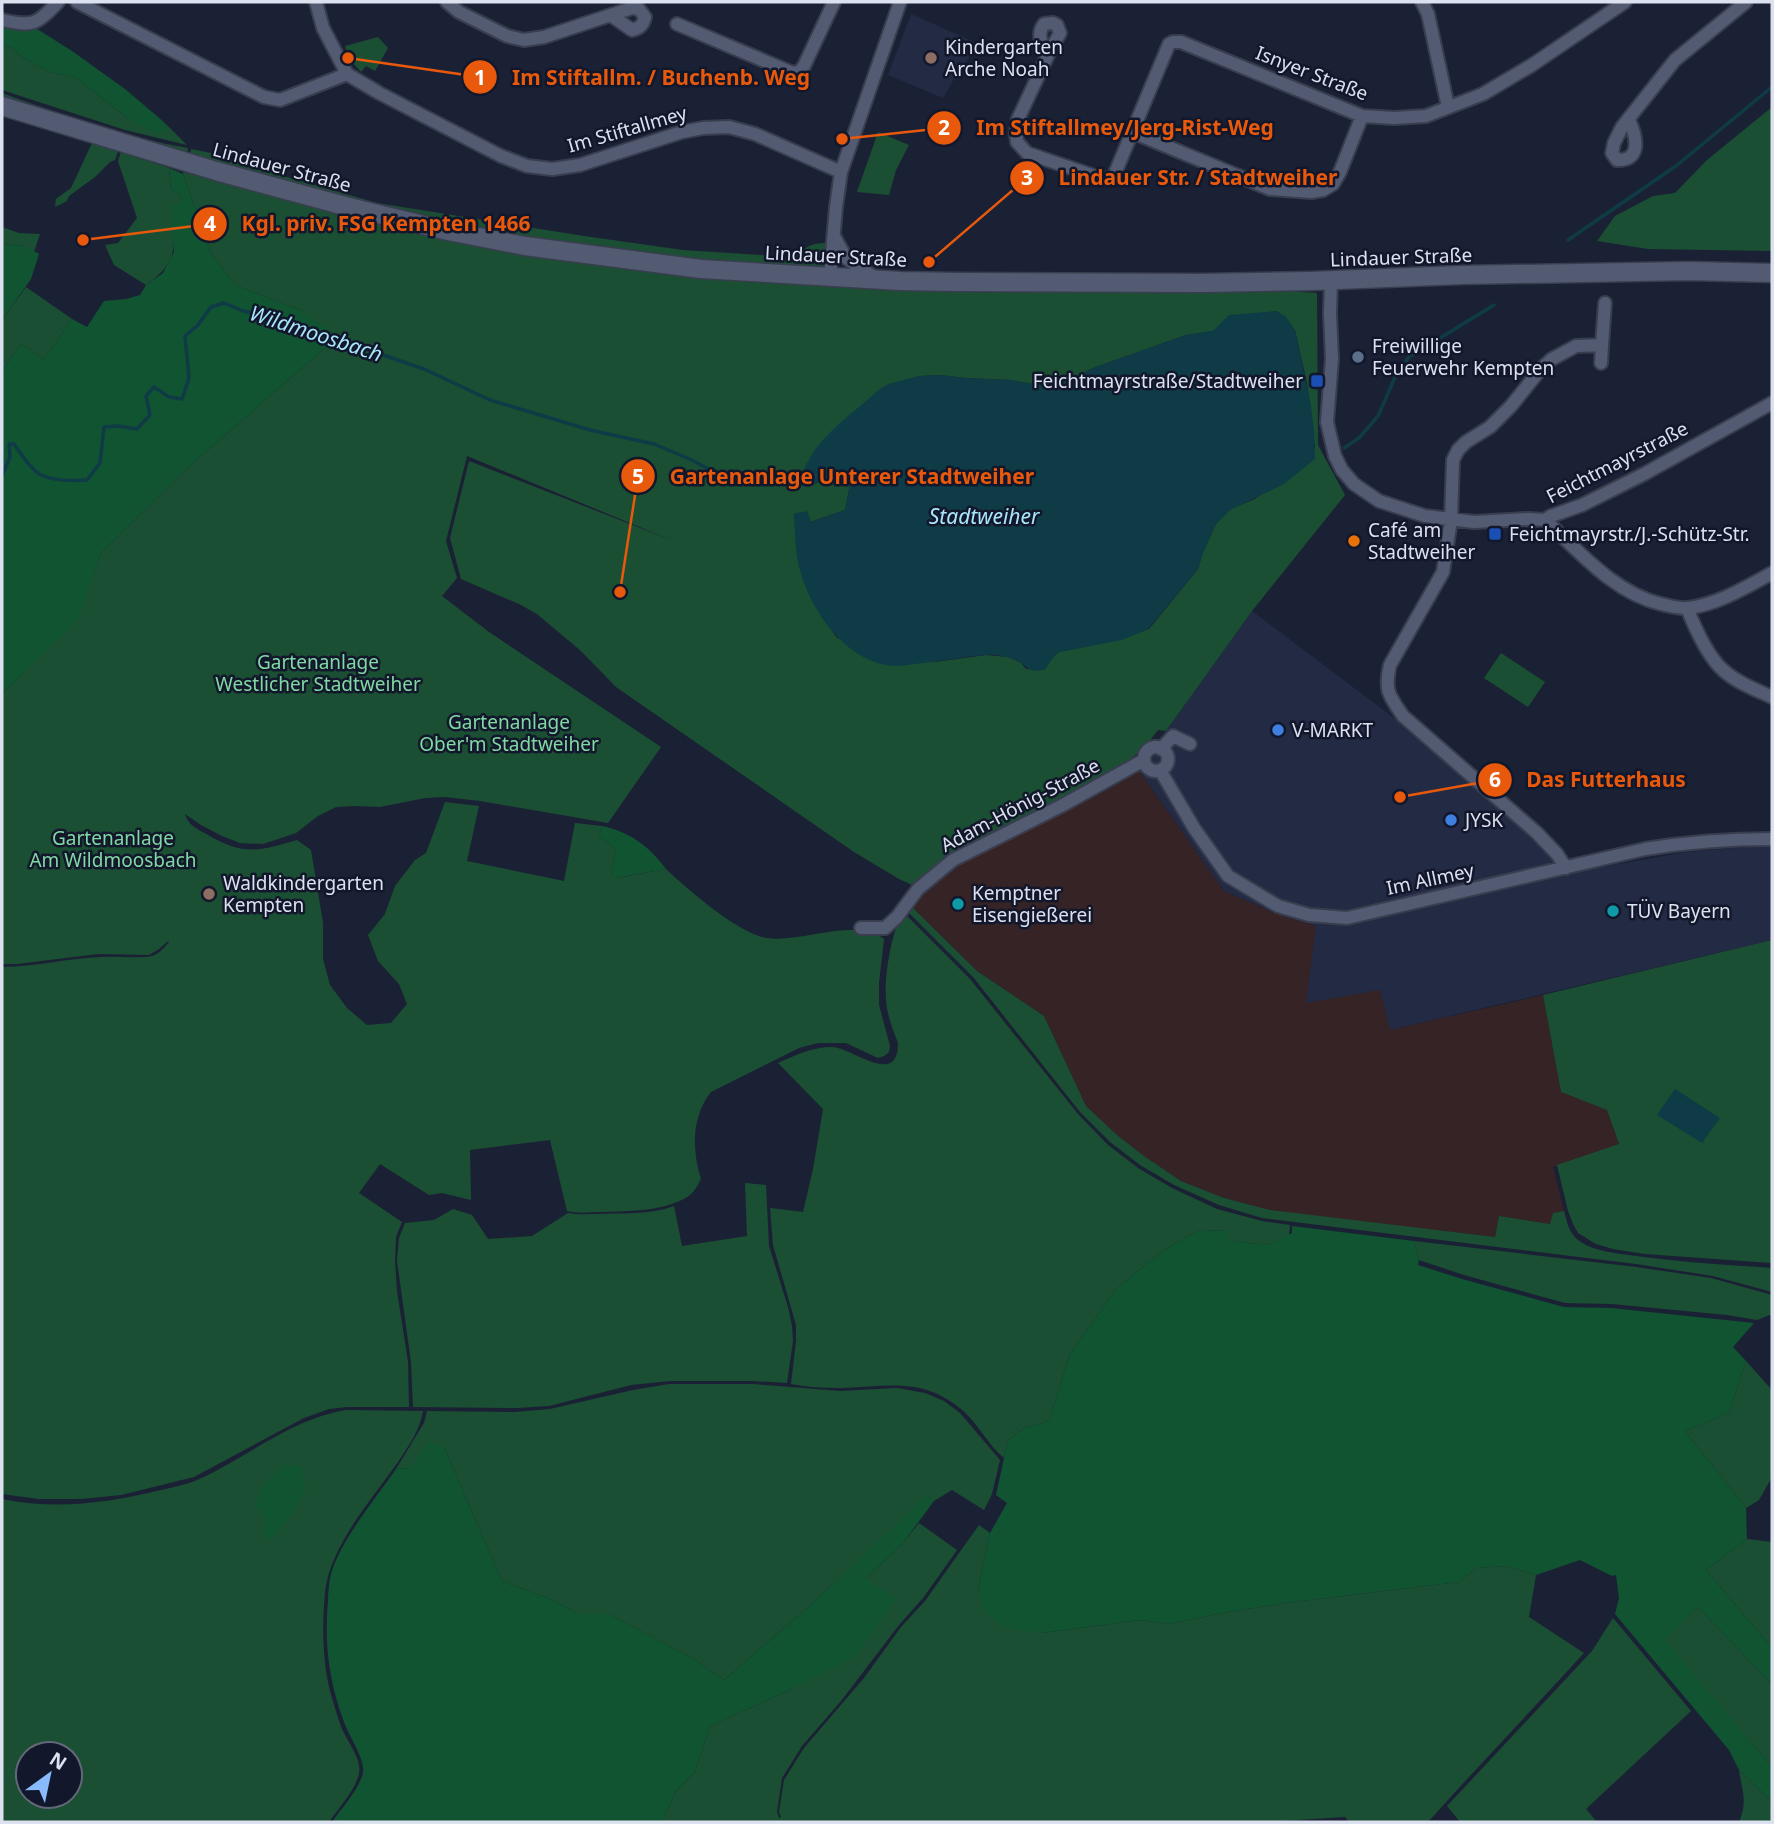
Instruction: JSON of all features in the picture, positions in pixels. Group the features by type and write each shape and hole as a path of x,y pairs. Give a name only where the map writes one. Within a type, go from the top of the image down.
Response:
{"main road":[{"name":"Lindauer Straße","path":"2,106 206,169 449,232 525,246 701,269 901,281 1202,283 1689,271 1772,274"}],"street":[{"path":"2,20 20,24 33,23 44,17 58,2"},
{"path":"77,2 264,97 280,100 347,74 323,28 316,2"},
{"path":"447,2 459,12 507,36 524,40 544,37 612,16"},
{"path":"677,24 793,73 799,72 804,66 834,2"},
{"path":"1422,2 1428,14 1448,107"},
{"name":"Isnyer Straße","path":"1132,132 1169,44 1173,41 1362,116 1426,116 1483,94 1532,65 1625,2"},
{"path":"1629,120 1650,89 1675,60 1746,2"},
{"path":"830,277 835,207 842,172 896,3"},
{"path":"1048,55 1016,127 1017,142 1027,153 1103,179 1113,178 1132,132 1270,189 1311,192 1323,190 1333,184 1340,172 1362,116"},
{"name":"Im Stiftallmey","path":"347,74 362,85 527,166 552,169 580,165 682,132 729,127 755,134 842,172"},
{"path":"834,236 846,258 877,280"},
{"name":"Feichtmayrstraße","path":"1331,280 1332,359 1327,422 1333,450 1342,470 1353,484 1379,501 1426,516 1474,522 1545,520 1644,474 1772,403"},
{"path":"1601,363 1605,303"},
{"path":"1566,868 1537,833 1403,716 1391,699 1386,681 1390,665 1443,572 1453,503 1453,460 1458,450 1490,427 1552,359 1576,346 1602,345"},
{"path":"1545,520 1628,592 1672,607 1687,608 1729,596 1772,573"},
{"path":"1687,608 1716,663 1724,671 1772,697"},
{"path":"1161,749 1173,736 1190,744"},
{"path":"1154,747 1161,749 1167,754 1166,765 1160,769 1150,769 1144,760 1148,750 1154,747"},
{"name":"Adam-Hönig-Straße","path":"861,928 885,928 918,889 953,860 1144,760"},
{"name":"Im Allmey","path":"1160,769 1194,828 1228,876 1278,906 1309,915 1347,918 1646,849 1688,842 1772,839"}],"shaded area":[{"name":"Kindergarten Arche Noah","path":"911,14 979,44 943,98 888,75"},
{"path":"1252,611 1394,718 1553,855 1563,874 1686,852 1772,845 1772,940 1390,1030 1305,1003 1316,926 1274,913 1224,891 1137,768"},
{"path":"1137,768 1224,891 1274,913 1316,926 1306,1003 1380,990 1390,1030 1543,995 1561,1092 1607,1110 1619,1145 1553,1167 1564,1211 1553,1213 1551,1224 1499,1216 1495,1237 1313,1216 1270,1210 1224,1198 1181,1181 1117,1135 1086,1106 1044,1016 977,971 910,905 955,862"}],"green space":[{"path":"2,23 34,27 72,51 125,89 165,123 166,131 158,134 130,120 75,77 50,72 23,58 12,48 2,45"},
{"path":"378,37 388,48 375,71 366,66 361,72 348,58 345,46"},
{"path":"2,45 12,48 23,58 50,72 75,77 130,120 166,131 165,123 187,145 125,130 2,90"},
{"path":"2,93 117,132 188,148 186,159 2,101"},
{"path":"1772,107 1772,251 1648,249 1597,241 1615,216 1653,196 1675,193 1707,160"},
{"path":"878,132 909,145 896,170 889,195 857,192"},
{"path":"92,143 118,151 115,160 69,196 67,201 55,207 56,199 71,188"},
{"path":"191,149 377,203 584,236 683,250 789,257 810,246 828,243 826,269 702,260 526,240 449,226 189,159"},
{"path":"121,152 169,168 171,190 181,196 179,204 171,208 174,243 170,260 146,285 114,265 105,245 118,243 137,218 118,161"},
{"path":"169,168 183,174 211,253 235,285 300,310 332,333 328,345 185,470 101,553 78,620 2,694 2,371 21,344 44,359 72,319 87,327 104,301 140,295 146,285 163,273 174,252 170,208 179,203 181,196 171,190"},
{"path":"184,168 700,276 865,289 953,292 1199,290 1317,293 1318,445 1345,495 1252,611 1166,731 1158,730 1145,747 1130,759 917,885 899,879 854,852 616,687 581,651 537,614 461,579 450,538 469,461 676,542 467,456 446,541 457,578 442,596 489,632 661,747 608,823 445,797 380,807 336,807 318,816 296,833 263,844 240,843 201,825 185,814 188,821 221,842 242,849 262,849 297,840 311,850 323,923 323,959 330,985 347,1008 367,1025 391,1023 407,1004 399,984 378,961 368,935 385,914 395,886 415,860 426,853 445,802 479,806 467,861 564,881 575,823 602,826 599,836 616,852 611,874 617,878 666,869 712,908 751,933 776,939 857,930 884,939 879,1005 890,1046 889,1052 878,1058 846,1043 818,1043 799,1048 711,1092 700,1112 695,1134 701,1179 687,1197 667,1206 634,1211 567,1211 550,1140 470,1150 471,1200 442,1193 429,1195 380,1164 359,1193 402,1222 396,1237 395,1261 408,1362 409,1407 329,1409 304,1418 194,1477 121,1495 39,1499 2,1494 2,967 89,958 148,957 155,955 169,942 149,955 98,954 2,964 2,694 77,620 101,553 185,470 328,345 300,310 235,285 211,253 183,174","holes":["1277,311 1295,330 1307,383 1315,447 1255,499 1230,509 1216,524 1198,569 1149,629 1122,639 1059,652 1044,670 1026,669 1020,662 1008,657 986,655 935,662 837,638 822,617 808,592 799,562 794,514 807,512 810,522 845,510 850,484 840,475 809,487 858,409 879,390 889,384 920,376 1010,380 1039,385 1054,379 1068,380 1093,368 1186,335 1213,331 1262,313"]},
{"path":"2,227 19,233 40,234 34,252 25,246 2,244"},
{"path":"2,244 25,246 39,254 31,279 2,320"},
{"path":"26,287 72,319 44,359 21,344 2,371 2,320"},
{"path":"1501,653 1545,682 1528,707 1484,678"},
{"path":"602,826 638,841 653,853 666,869 616,878 611,874 616,852 599,836"},
{"path":"910,905 977,971 1044,1016 1086,1106 1117,1135 1181,1181 1224,1198 1270,1210 1495,1237 1499,1216 1550,1224 1553,1213 1564,1211 1572,1234 1598,1250 1653,1258 1772,1268 1772,1292 1713,1276 1636,1264 1262,1218 1219,1205 1174,1185 1140,1165 1110,1142 1080,1112 973,977 906,910"},
{"path":"904,913 970,979 1078,1114 1108,1145 1138,1168 1172,1188 1217,1209 1290,1225 1289,1235 1268,1245 1228,1241 1227,1231 1200,1230 1164,1250 1117,1288 1070,1354 1049,1421 1024,1428 1008,1440 1004,1458 961,1409 932,1392 903,1386 834,1388 791,1384 796,1325 773,1245 770,1208 803,1212 823,1109 778,1063 811,1050 832,1047 873,1062 891,1063 896,1056 898,1043 890,1022 886,980 895,930"},
{"path":"1772,940 1772,1263 1645,1254 1596,1244 1578,1233 1568,1211 1557,1165 1619,1144 1607,1110 1561,1092 1543,995"},
{"path":"745,1183 766,1185 769,1246 792,1326 793,1341 787,1383 670,1381 631,1385 549,1406 413,1407 411,1362 397,1261 399,1238 405,1223 434,1220 453,1209 472,1215 488,1239 532,1236 568,1213 635,1213 674,1206 682,1246 747,1236"},
{"path":"1292,1226 1414,1241 1418,1265 1564,1307 1611,1308 1754,1323 1733,1347 1746,1361 1729,1413 1685,1431 1746,1508 1747,1539 1706,1570 1772,1648 1772,1684 1698,1607 1665,1640 1772,1767 1772,1802 1739,1770 1729,1750 1615,1614 1619,1598 1616,1575 1612,1576 1580,1560 1536,1575 1507,1566 1476,1568 1459,1582 1293,1602 1170,1624 1140,1620 1042,1633 1003,1627 985,1612 978,1590 990,1533 1007,1503 996,1495 1008,1440 1024,1428 1049,1421 1070,1354 1117,1288 1164,1250 1200,1230 1228,1231 1229,1241 1268,1245 1292,1233"},
{"path":"1414,1241 1711,1278 1772,1295 1772,1314 1757,1320 1612,1304 1565,1303 1419,1260"},
{"path":"1746,1361 1772,1390 1772,1477 1759,1500 1746,1508 1685,1431 1729,1413"},
{"path":"669,1384 753,1384 840,1391 897,1388 925,1393 944,1401 960,1413 1000,1460 992,1494 984,1510 952,1490 934,1501 927,1496 812,1604 724,1680 694,1659 609,1614 579,1614 550,1599 502,1581 444,1447 411,1468 396,1469 424,1423 427,1411 515,1412 550,1409"},
{"path":"347,1410 423,1411 411,1442 344,1539 329,1574 323,1618 326,1672 339,1721 356,1756 359,1773 355,1785 329,1822 2,1822 2,1499 42,1504 82,1504 184,1485 216,1471 307,1421"},
{"path":"429,1441 444,1447 502,1581 550,1599 579,1614 609,1614 694,1659 724,1680 812,1604 927,1495 934,1501 903,1543 865,1579 896,1599 854,1658 710,1726 695,1772 676,1791 662,1822 332,1822 355,1791 363,1767 346,1728 331,1677 327,1632 331,1574 350,1534 396,1469 411,1468"},
{"path":"283,1465 301,1466 306,1490 271,1541 262,1535 265,1518 255,1505 264,1484"},
{"path":"919,1523 957,1550 923,1598 802,1746 782,1778 777,1812 779,1818 784,1780 804,1748 925,1601 979,1525 990,1533 978,1590 1042,1633 1140,1620 1170,1624 1293,1602 1459,1582 1476,1568 1507,1566 1536,1575 1529,1617 1584,1653 1428,1822 1349,1822 1345,1817 1267,1822 662,1822 676,1791 695,1772 710,1726 794,1688 865,1579 903,1543"},
{"path":"1747,1539 1772,1542 1772,1648 1706,1570"},
{"path":"1698,1607 1772,1684 1772,1767 1664,1640"},
{"path":"1613,1618 1691,1711 1586,1809 1597,1822 1460,1822 1447,1806 1592,1651"},
{"path":"1739,1770 1772,1802 1772,1822 1739,1822 1744,1802"}],"water":[{"name":"Stadtweiher","path":"1277,311 1286,317 1295,330 1311,406 1315,459 1284,484 1230,510 1216,524 1198,569 1148,629 1122,640 1059,652 1044,670 1038,671 1031,670 1016,660 992,655 894,666 860,655 844,643 819,613 798,562 794,514 807,511 811,522 845,510 850,484 840,475 809,487 799,486 811,457 820,444 879,390 889,384 920,376 1011,380 1039,385 1054,379 1068,380 1093,368 1186,335 1213,331 1229,315"},
{"path":"1675,1089 1720,1118 1702,1143 1657,1115"}],"waterway":[{"path":"1568,240 1676,166 1772,87"},
{"name":"Wildmoosbach","path":"2,476 10,457 9,444 14,444 41,475 58,479 87,480 100,463 104,427 137,429 150,415 146,396 154,387 169,397 182,399 189,378 185,336 198,325 211,307 224,303 424,369 490,400 590,430 654,444 721,476 747,479 778,476 800,480"},
{"path":"1344,448 1359,438 1378,416 1396,375 1409,357 1494,305"}],"place":[{"name":"Im Stiftallm. / Buchenb. Weg","path":"348,58"},
{"name":"Kindergarten Arche Noah","path":"931,58"},
{"name":"Im Stiftallmey/Jerg-Rist-Weg","path":"842,139"},
{"name":"Kgl. priv. FSG Kempten 1466","path":"83,240"},
{"name":"Lindauer Str. / Stadtweiher","path":"929,262"},
{"name":"Freiwillige Feuerwehr Kempten","path":"1358,357"},
{"name":"Feichtmayrstraße/Stadtweiher","path":"1317,381"},
{"name":"Feichtmayrstr./J.-Schütz-Str.","path":"1495,534"},
{"name":"Café am Stadtweiher","path":"1354,541"},
{"name":"Gartenanlage Unterer Stadtweiher","path":"620,592"},
{"name":"V-MARKT","path":"1278,730"},
{"name":"Das Futterhaus","path":"1400,797"},
{"name":"JYSK","path":"1451,820"},
{"name":"Waldkindergarten Kempten","path":"209,894"},
{"name":"Kemptner Eisengießerei","path":"958,904"},
{"name":"TÜV Bayern","path":"1613,911"}],"park label":[{"name":"Gartenanlage Westlicher Stadtweiher","path":"318,673"},
{"name":"Gartenanlage Ober'm Stadtweiher","path":"509,733"},
{"name":"Gartenanlage Am Wildmoosbach","path":"113,849"}]}
